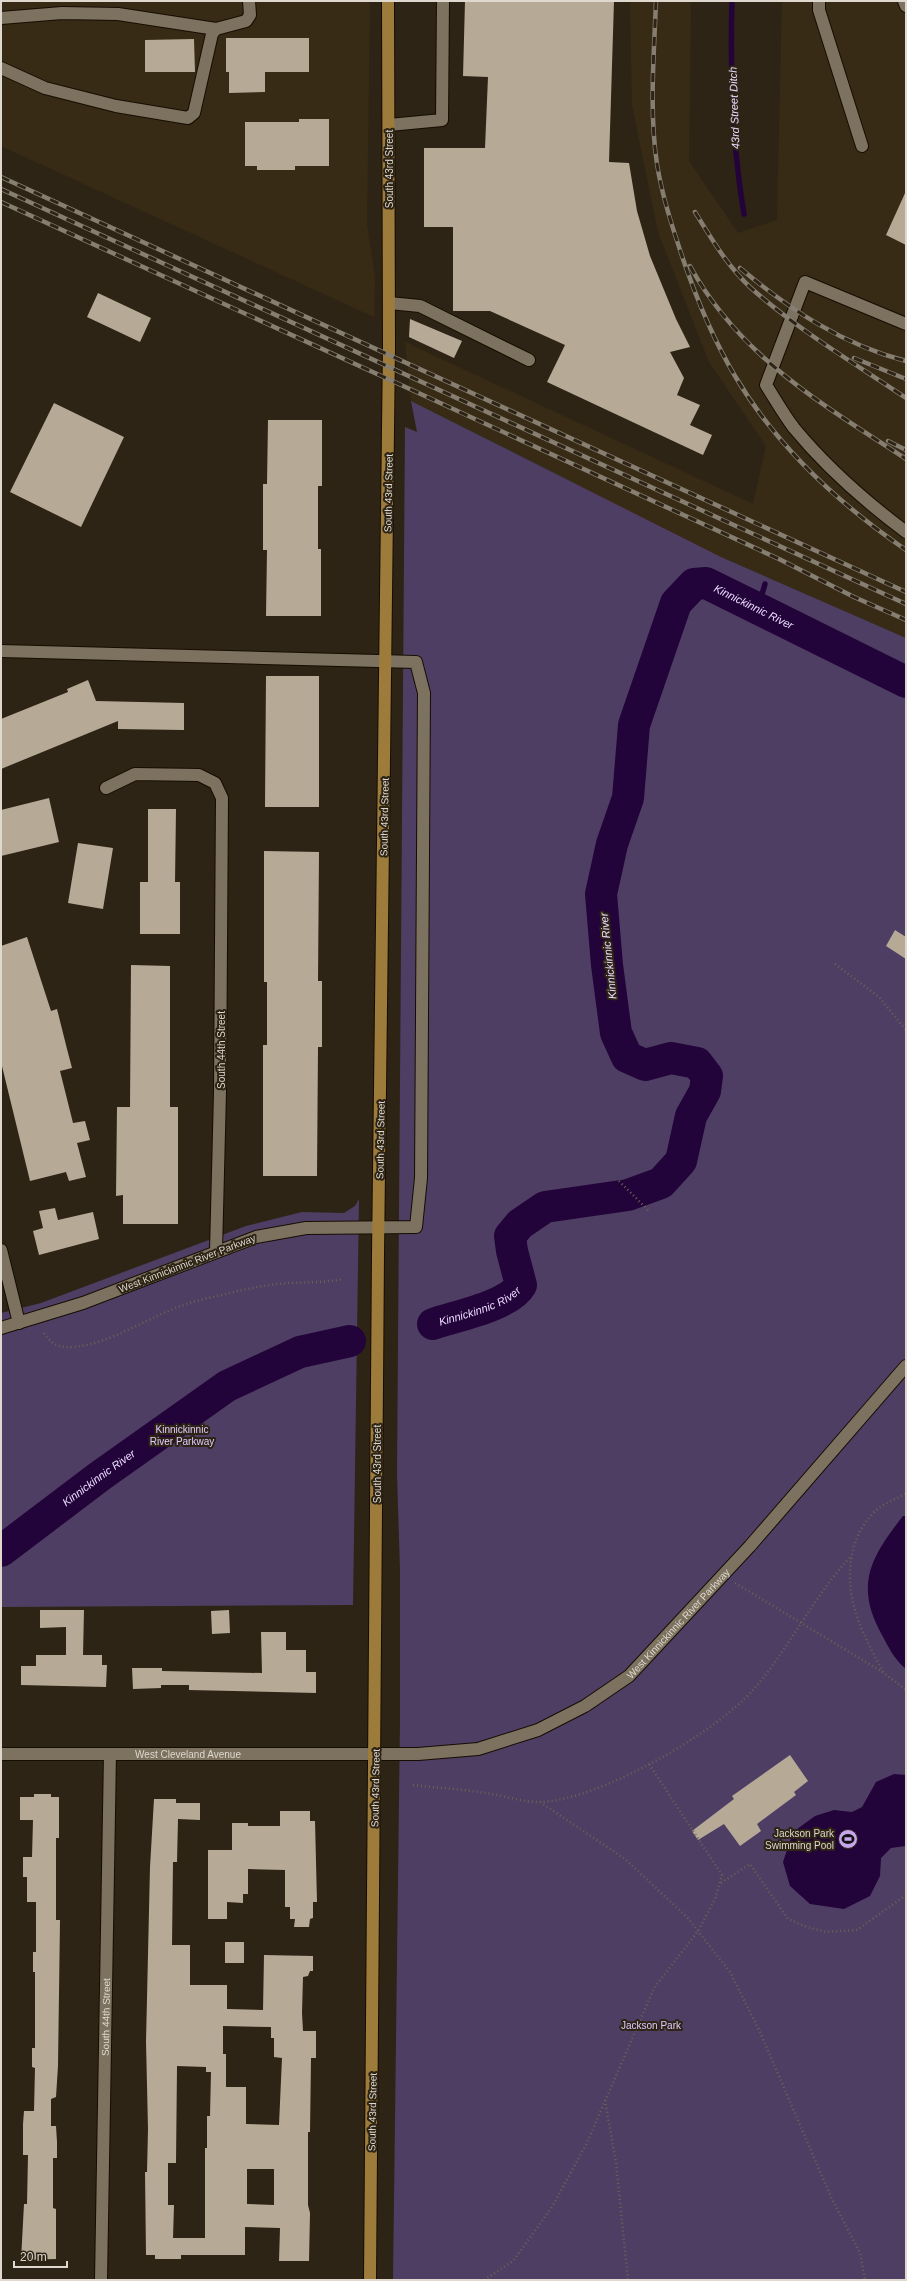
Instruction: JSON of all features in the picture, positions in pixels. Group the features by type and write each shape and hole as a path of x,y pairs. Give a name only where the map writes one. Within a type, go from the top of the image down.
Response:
{"main road":[{"name":"South 43rd Street","path":"370,2280 376,1753 378,1317 389,303 388,1"}],"street":[{"path":"1,18 62,13 118,14 216,28 246,21 250,15 249,1"},
{"path":"388,126 442,120 443,1"},
{"path":"819,1 819,10 862,146"},
{"path":"904,1 906,6"},
{"path":"1,68 45,88 116,106 188,118 194,113 212,34 216,28"},
{"path":"906,324 805,282 766,385 794,428 833,469 879,512 906,532"},
{"path":"389,303 420,306 529,360"},
{"path":"1,651 386,661"},
{"name":"West Kinnickinnic River Parkway","path":"1,1328 84,1303 256,1236 306,1228 416,1227 421,1178 424,693 416,662 386,661"},
{"name":"South 44th Street","path":"106,788 135,774 199,775 215,783 222,798 220,1092 216,1251"},
{"path":"1,1250 20,1323"},
{"name":"West Kinnickinnic River Parkway","path":"376,1753 418,1754 478,1749 538,1730 585,1706 629,1676 722,1575 906,1366"},
{"name":"West Cleveland Avenue","path":"1,1754 376,1753"},
{"name":"South 44th Street","path":"101,2280 110,1754"}],"path":[{"path":"835,964 878,997 906,1030"},
{"path":"619,1180 649,1211"},
{"path":"44,1333 52,1344 59,1346 76,1346 106,1338 195,1302 269,1286 317,1283 343,1279"},
{"path":"884,1673 855,1610 851,1590 851,1556 858,1537 869,1517 885,1503 906,1494"},
{"path":"413,1785 485,1793 540,1802 571,1798 593,1791 649,1764 729,1714 752,1691 784,1650 838,1570 851,1556"},
{"path":"722,1575 884,1673 906,1690"},
{"path":"484,2280 513,2261 552,2207 586,2144 654,1988 698,1930 715,1899 722,1875 649,1764"},
{"path":"540,1802 625,1859 698,1930 730,1972 760,2032 831,2197 860,2253 864,2280"},
{"path":"720,1883 750,1864 788,1919 807,1927 826,1932 857,1930 906,1895"},
{"path":"605,2099 616,2163 628,2280"}],"shaded area":[{"path":"1,1 370,1 367,224 375,278 374,317 1,146"},
{"path":"630,1 691,1 689,161 738,233 777,220 782,1 906,1 906,638 721,557 411,401 405,342 753,504 766,446 709,362 658,232 632,105"},
{"path":"903,1516 906,1516 906,1669 892,1653 882,1635 869,1601 868,1586 870,1572 875,1558 882,1545"},
{"name":"Jackson Park Swimming Pool","path":"894,1774 906,1775 906,1846 891,1848 881,1858 880,1876 870,1896 844,1909 810,1904 790,1886 783,1862 793,1832 815,1816 834,1810 852,1812 862,1807 876,1782"}],"green space":[{"name":"Jackson Park","path":"411,401 721,557 906,638 906,2280 393,2280 400,1721 400,1569 397,1475 405,427 417,432"},
{"name":"Kinnickinnic River Parkway","path":"359,1199 353,1605 1,1607 1,1313 41,1303 246,1226 302,1212 344,1213 355,1206"}],"building":[{"path":"465,1 614,1 609,162 629,163 637,211 650,256 676,319 690,347 670,352 684,378 677,395 700,405 690,425 712,435 703,455 547,382 565,345 490,311 453,311 453,227 424,227 424,148 485,148 488,77 463,76"},
{"path":"226,38 309,38 309,72 265,72 265,92 229,93 229,72 226,72"},
{"path":"194,39 195,72 145,72 145,40"},
{"path":"299,119 329,119 329,166 295,166 295,170 257,170 257,166 245,166 245,122 299,122"},
{"path":"906,191 906,245 886,235"},
{"path":"98,293 151,318 140,342 87,317"},
{"path":"410,319 462,341 454,358 409,337"},
{"path":"54,403 124,437 81,527 10,492"},
{"path":"268,420 322,420 322,486 318,486 318,549 321,549 321,616 266,616 267,550 263,550 263,484 267,484"},
{"path":"266,676 319,676 319,807 265,807"},
{"path":"88,680 96,701 184,703 184,730 118,729 118,721 1,769 1,719 68,692 67,689"},
{"path":"49,798 59,842 1,856 1,810"},
{"path":"148,809 176,809 175,882 180,882 180,934 140,934 140,882 148,882"},
{"path":"78,843 113,848 103,909 68,903"},
{"path":"264,851 319,852 318,981 322,981 322,1047 318,1047 317,1176 263,1176 263,1045 267,1045 267,982 264,982"},
{"path":"895,930 906,937 906,959 886,946"},
{"path":"27,937 51,1011 57,1009 72,1068 60,1071 73,1123 85,1121 90,1140 77,1143 86,1177 69,1181 66,1172 30,1181 1,1062 1,946"},
{"path":"131,965 170,966 170,1107 178,1107 178,1224 123,1224 123,1195 116,1196 117,1107 130,1107"},
{"path":"55,1208 58,1220 93,1212 99,1239 39,1255 33,1231 43,1228 39,1211"},
{"path":"40,1610 84,1610 83,1655 102,1655 102,1665 107,1665 106,1687 21,1685 21,1666 36,1666 36,1655 66,1655 66,1627 40,1628"},
{"path":"229,1610 230,1633 212,1634 211,1611"},
{"path":"261,1632 286,1632 286,1650 306,1650 306,1672 316,1672 316,1693 189,1690 189,1685 161,1685 161,1688 133,1689 132,1668 162,1668 162,1671 262,1673"},
{"path":"790,1755 808,1781 794,1792 796,1795 757,1824 761,1831 740,1846 724,1824 698,1840 692,1831 734,1799 732,1796"},
{"path":"34,1794 51,1794 51,1797 59,1797 59,1838 56,1838 56,1920 60,1920 58,2066 56,2097 51,2099 51,2126 56,2126 57,2142 57,2158 53,2158 53,2208 56,2209 56,2259 21,2260 24,2204 27,2204 28,2155 23,2155 24,2111 34,2111 35,2068 32,2067 32,2048 35,2048 35,1972 33,1972 33,1952 36,1952 36,1902 27,1902 27,1877 23,1877 23,1857 32,1857 33,1820 20,1820 20,1797 34,1797"},
{"path":"154,1799 176,1799 176,1803 200,1803 200,1820 178,1819 177,1862 173,1862 172,1945 190,1945 190,1985 227,1985 227,2009 263,2010 264,1955 313,1956 313,1971 310,1971 308,1976 303,1977 302,2013 303,2031 316,2031 316,2058 311,2058 310,2132 308,2132 308,2205 310,2213 309,2261 279,2261 280,2228 245,2227 245,2255 181,2255 181,2259 155,2259 155,2255 146,2255 145,2172 147,2172 148,2129 146,2042 150,1867","holes":["223,2026 271,2027 271,2038 274,2038 274,2057 282,2058 279,2125 246,2124 246,2087 226,2087 226,2054 223,2054","177,2066 206,2067 206,2072 211,2072 210,2116 207,2116 207,2148 205,2148 205,2238 173,2238 174,2205 168,2205 168,2163 176,2163","247,2169 274,2169 274,2205 247,2204"]},
{"path":"280,1811 310,1811 310,1821 315,1821 317,1902 313,1902 313,1918 310,1919 309,1927 294,1927 295,1919 290,1919 290,1907 285,1907 285,1870 248,1869 248,1894 243,1894 243,1903 227,1902 227,1919 208,1919 208,1850 232,1850 232,1823 248,1823 248,1826 280,1826"},
{"path":"225,1942 244,1942 244,1963 225,1963"}],"waterway":[{"name":"43rd Street Ditch","path":"732,1 731,55 734,134 744,214"},
{"name":"Kinnickinnic River","path":"433,1324 468,1314 494,1304 515,1292 521,1285 512,1251 510,1236 520,1224 545,1207 628,1195 661,1183 681,1161 691,1116 705,1091 707,1076 697,1063 671,1058 645,1065 627,1057 616,1033 607,965 601,894 612,844 628,798 634,725 676,603 694,584 706,583 906,682"},
{"path":"758,608 765,584"},
{"name":"Kinnickinnic River","path":"1,1551 100,1476 227,1386 300,1352 350,1341"}],"railway":[{"path":"656,1 653,62 653,124 657,164 665,200 679,248 706,319 735,376 770,427 811,472 834,493 857,513 906,550"},
{"path":"1,177 906,592"},
{"path":"1,189 906,604"},
{"path":"1,202 779,559 854,597 906,620"},
{"path":"695,212 727,262 751,288 807,332 906,398"},
{"path":"690,266 710,298 733,327 758,353 814,398 906,459"},
{"path":"740,268 778,298 818,324 860,345 906,361"},
{"path":"854,358 906,379"},
{"path":"888,441 906,450"}],"place":[{"name":"Jackson Park Swimming Pool","path":"848,1839"}]}
